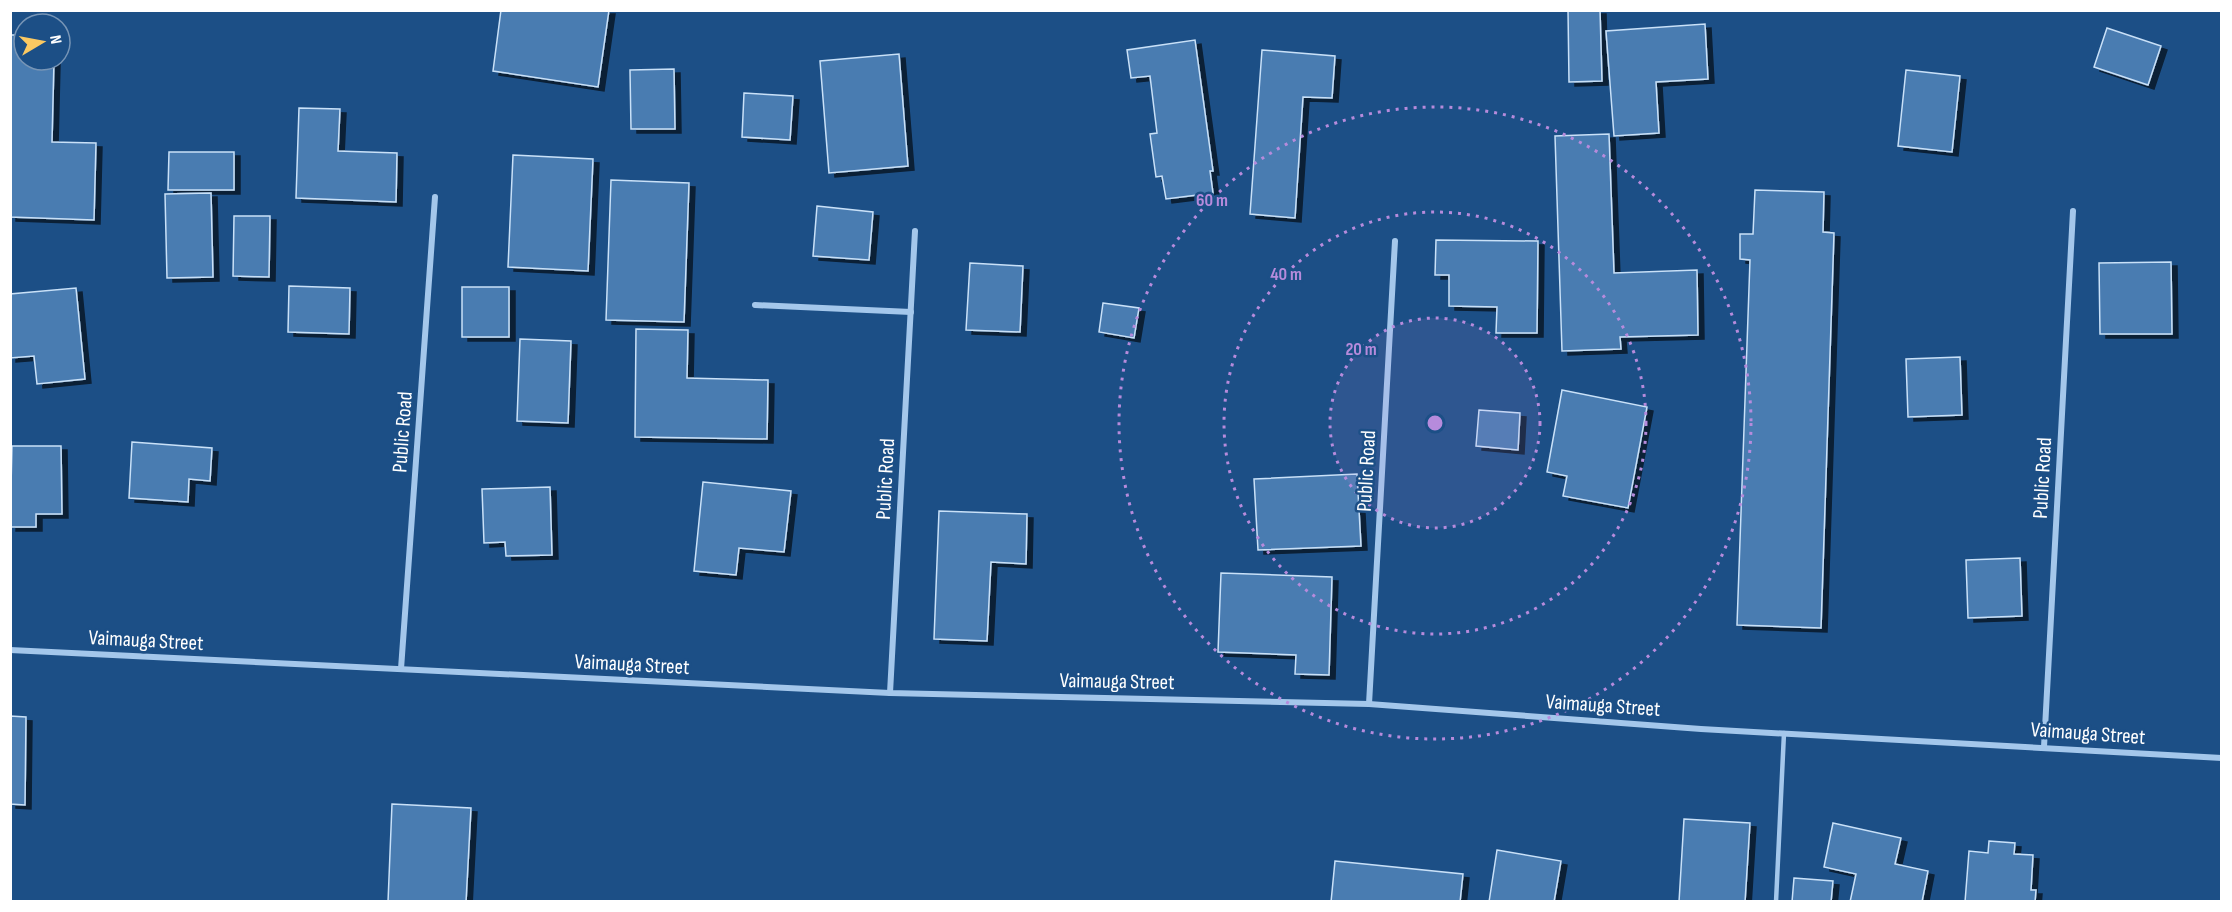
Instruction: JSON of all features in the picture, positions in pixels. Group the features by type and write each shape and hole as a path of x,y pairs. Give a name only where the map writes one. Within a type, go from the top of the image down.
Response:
{"street":[{"name":"Public Road","path":"401,669 435,197"},
{"name":"Public Road","path":"2044,747 2073,211"},
{"name":"Public Road","path":"890,693 915,231"},
{"name":"Public Road","path":"1369,704 1395,241"},
{"path":"755,305 911,312"},
{"name":"Vaimauga Street","path":"10,650 890,693 1369,704 1701,729 2222,759"}],"lane":[{"path":"1776,902 1784,733"}],"building":[{"path":"501,10 609,10 598,87 493,71"},
{"path":"1568,10 1600,10 1602,81 1569,82"},
{"path":"1705,24 1708,79 1656,82 1659,133 1614,136 1606,31"},
{"path":"2107,28 2161,46 2148,85 2094,67"},
{"path":"10,35 12,35 12,72 54,72 52,142 96,143 94,220 10,217"},
{"path":"1195,40 1213,171 1210,171 1213,193 1166,199 1162,176 1156,177 1150,134 1157,133 1150,76 1131,78 1127,50"},
{"path":"1262,50 1335,56 1332,98 1303,97 1295,218 1250,214"},
{"path":"899,54 908,166 829,173 820,61"},
{"path":"674,69 675,129 631,129 630,70"},
{"path":"1906,70 1960,76 1952,152 1898,146"},
{"path":"744,93 793,96 790,140 742,137"},
{"path":"299,108 340,109 338,151 397,153 396,202 296,198"},
{"path":"1609,134 1614,273 1697,270 1698,335 1620,337 1621,349 1562,351 1555,136"},
{"path":"169,152 234,152 234,190 168,190"},
{"path":"513,155 593,159 588,271 508,267"},
{"path":"611,180 689,183 684,322 606,320"},
{"path":"1755,190 1824,192 1823,232 1834,233 1821,628 1737,625 1750,260 1740,259 1740,234 1753,234"},
{"path":"211,193 213,277 167,278 165,194"},
{"path":"817,206 873,212 869,260 813,256"},
{"path":"234,216 270,216 269,277 233,276"},
{"path":"1436,240 1538,241 1537,333 1496,333 1497,307 1449,306 1449,275 1435,275"},
{"path":"2171,262 2172,334 2100,334 2099,263"},
{"path":"970,263 1023,266 1020,332 966,330"},
{"path":"289,286 350,288 349,334 288,332"},
{"path":"462,287 509,287 509,337 462,337"},
{"path":"76,288 85,379 37,384 34,356 10,358 10,294"},
{"path":"1103,303 1139,308 1134,338 1099,332"},
{"path":"636,329 688,330 687,378 768,380 767,439 635,437"},
{"path":"520,339 571,341 568,423 517,421"},
{"path":"1960,357 1962,415 1908,417 1906,359"},
{"path":"1562,390 1647,407 1628,508 1563,496 1567,476 1547,472"},
{"path":"1479,410 1520,413 1518,450 1476,446"},
{"path":"132,442 212,448 210,481 189,479 188,502 129,498"},
{"path":"12,446 61,446 62,514 36,514 36,527 10,527"},
{"path":"1357,474 1361,546 1258,550 1254,479"},
{"path":"703,482 791,491 784,552 739,548 736,575 694,571"},
{"path":"550,487 552,555 506,556 505,542 484,543 482,489"},
{"path":"939,511 1027,514 1026,564 991,562 987,641 934,639"},
{"path":"2020,558 2022,616 1968,618 1966,560"},
{"path":"1221,573 1332,577 1329,675 1295,674 1296,655 1218,652"},
{"path":"10,716 26,717 25,805 10,804"},
{"path":"392,804 471,808 466,902 388,902"},
{"path":"1684,819 1750,823 1745,902 1679,902"},
{"path":"1833,823 1901,838 1895,864 1928,871 1922,902 1850,902 1856,874 1824,867"},
{"path":"1989,841 2015,843 2014,854 2033,855 2031,890 2036,890 2035,902 1965,902 1969,851 1988,853"},
{"path":"1497,850 1561,861 1554,902 1489,902"},
{"path":"1335,861 1463,874 1460,902 1331,902"},
{"path":"1794,878 1833,881 1831,902 1792,902"}]}
